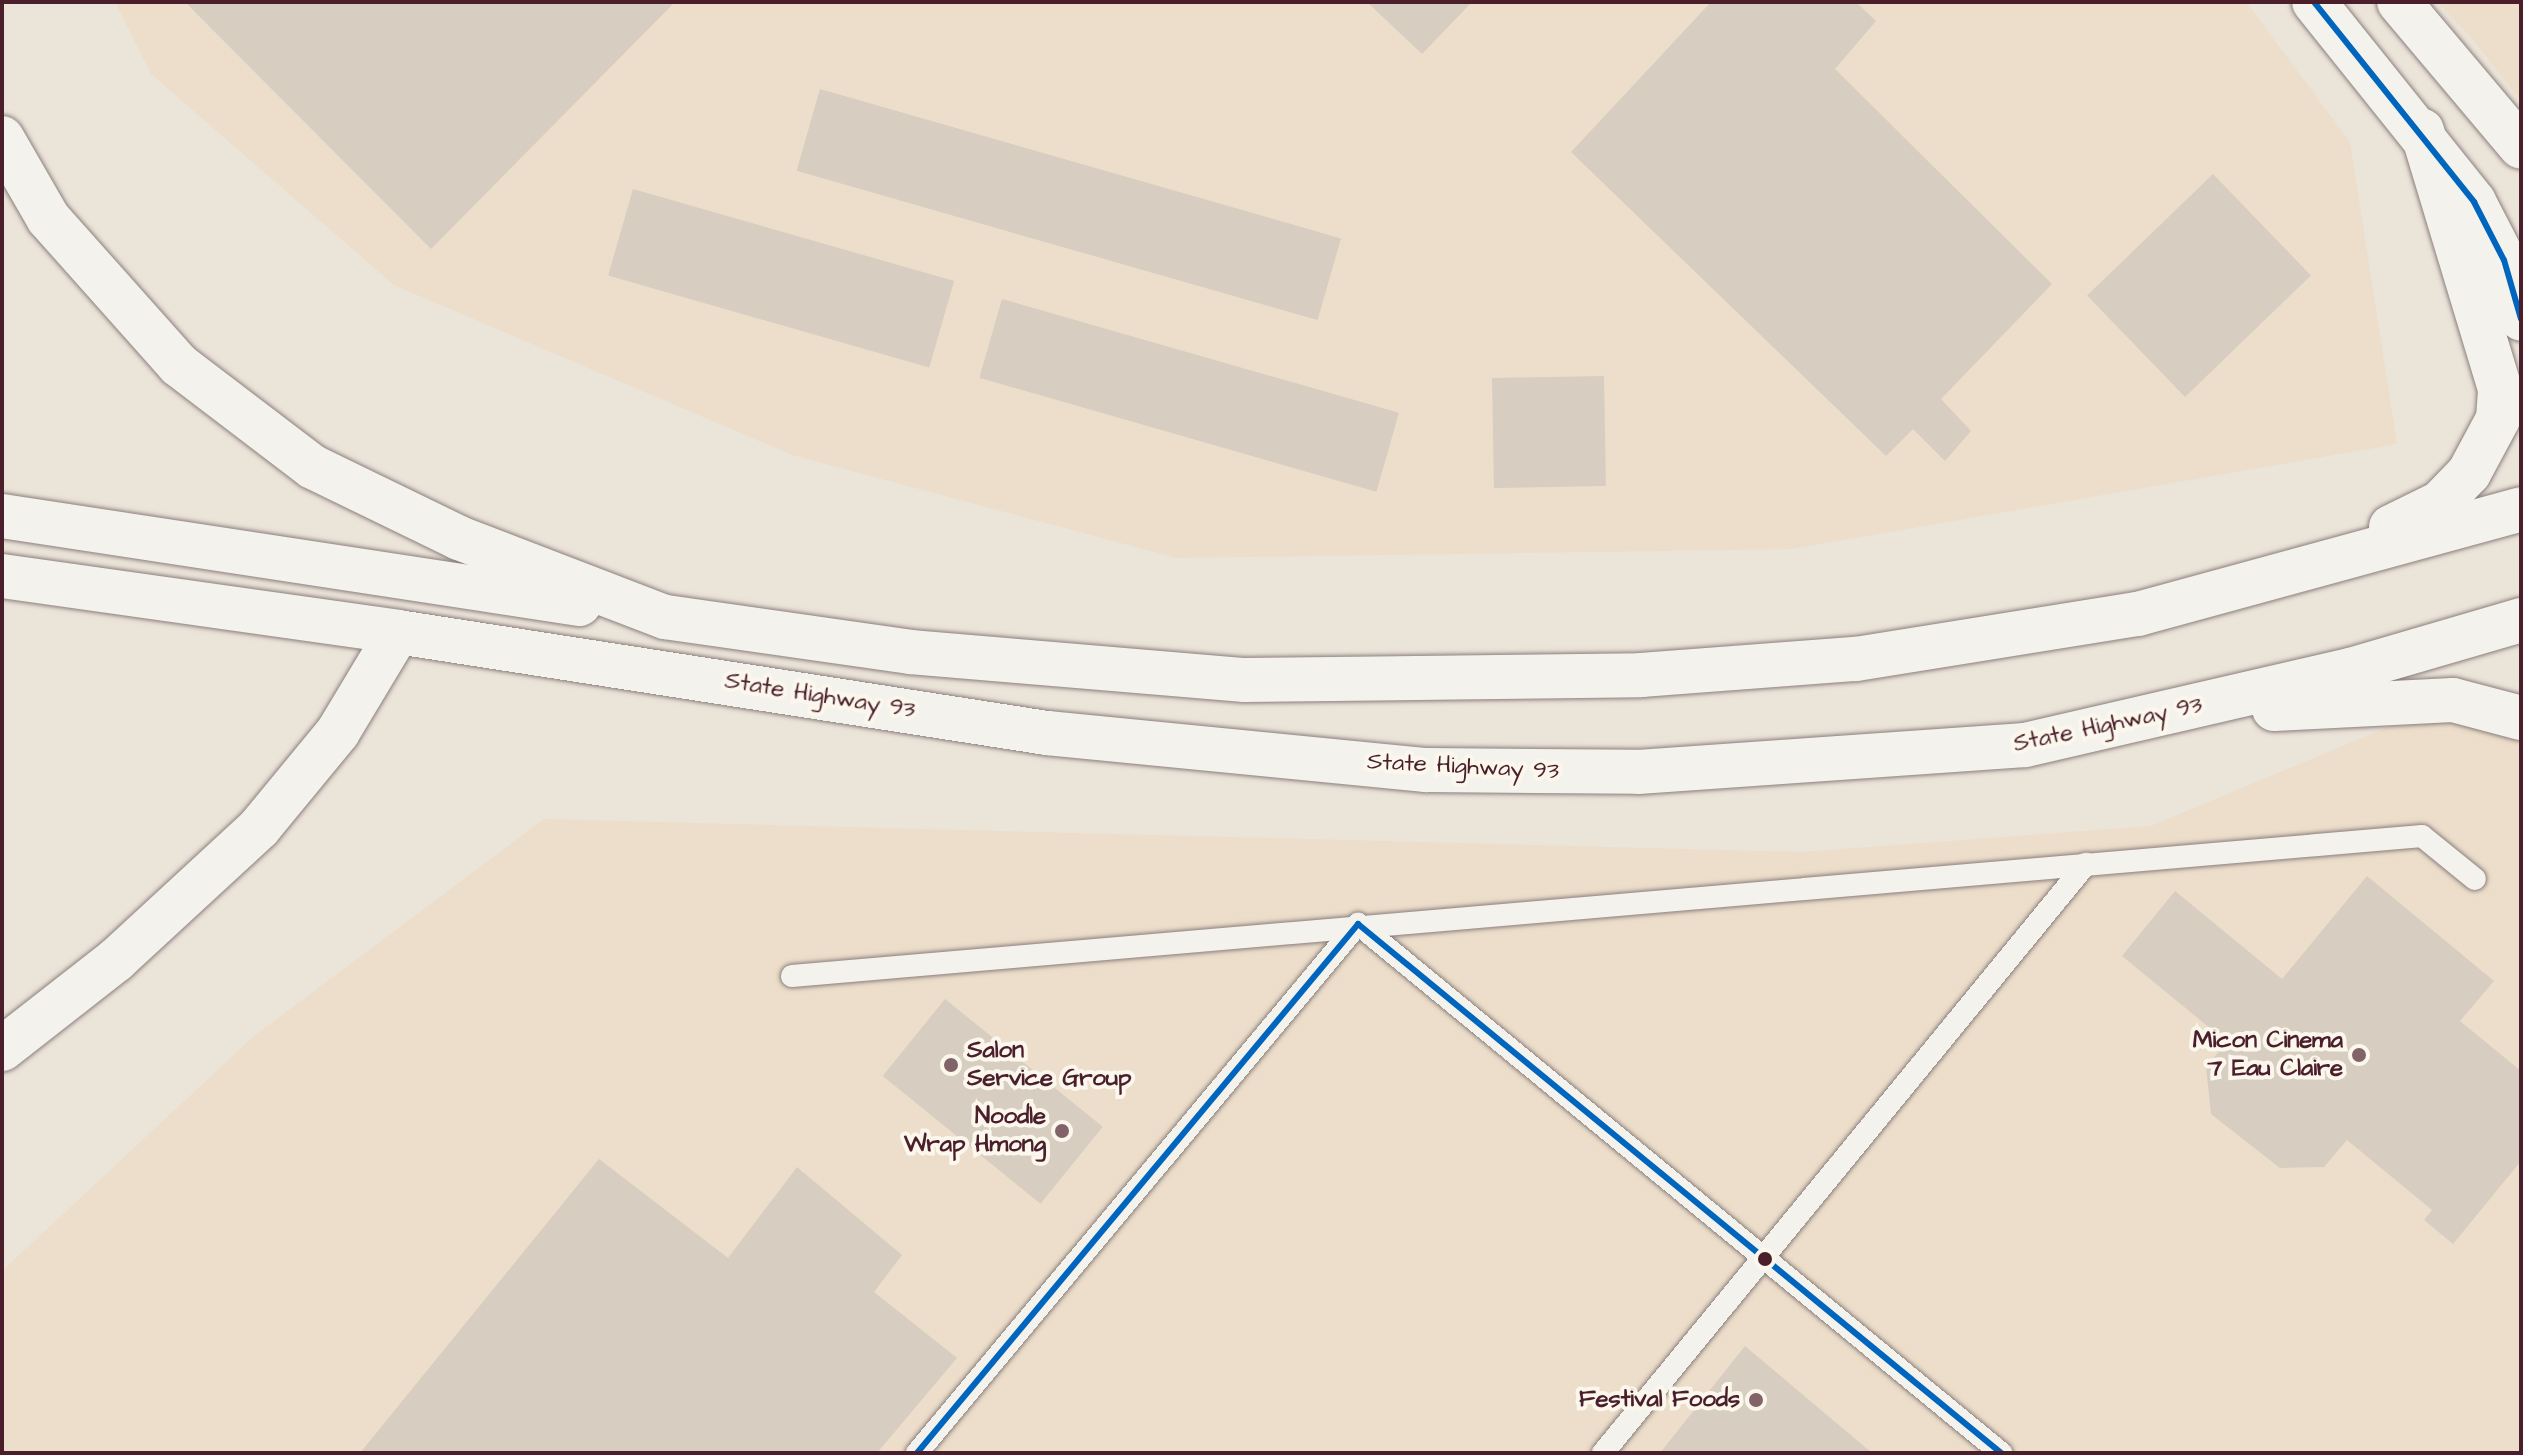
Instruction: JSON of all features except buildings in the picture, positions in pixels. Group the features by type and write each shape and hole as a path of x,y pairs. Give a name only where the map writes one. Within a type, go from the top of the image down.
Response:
{"main road":[{"path":"2314,2 2422,130 2474,202 2504,260 2521,319"},
{"path":"2399,2 2521,147"},
{"path":"2293,575 2440,503 2469,473 2498,419 2500,389 2422,130"},
{"path":"2,138 48,218 179,365 313,467 459,538 665,617"},
{"path":"2,516 665,617 1059,668 1245,680 1462,680 1856,659 2138,614 2293,575 2521,509"},
{"name":"State Highway 93","path":"2,576 398,632 1047,733 1426,770 1638,772 1850,760 2025,745 2168,714 2521,620"},
{"path":"2,1049 116,960 259,828 338,732 398,632"},
{"path":"2168,714 2453,700 2521,718"}],"lane":[{"path":"792,976 1358,924 2422,836 2475,879"},
{"path":"1603,1453 2086,864"},
{"path":"1358,924 2001,1453"},
{"path":"917,1453 1358,924"}],"shaded area":[{"path":"115,2 2246,2 2350,142 2397,444 1792,549 1177,558 792,455 394,285 151,74"},
{"path":"2437,2 2521,2 2521,101 2470,36"},
{"path":"2453,700 2521,718 2521,1453 2,1453 2,1271 254,1036 544,819 1802,852 2151,826"}],"transit line":[{"path":"2314,2 2474,202 2504,260 2521,319"},
{"path":"917,1453 1358,924 2001,1453"}],"place":[{"name":"Micon Cinema 7 Eau Claire","path":"2359,1055"},
{"name":"Salon Service Group","path":"951,1065"},
{"name":"Noodle Wrap Hmong","path":"1062,1131"},
{"name":"Festival Foods","path":"1756,1400"}]}
